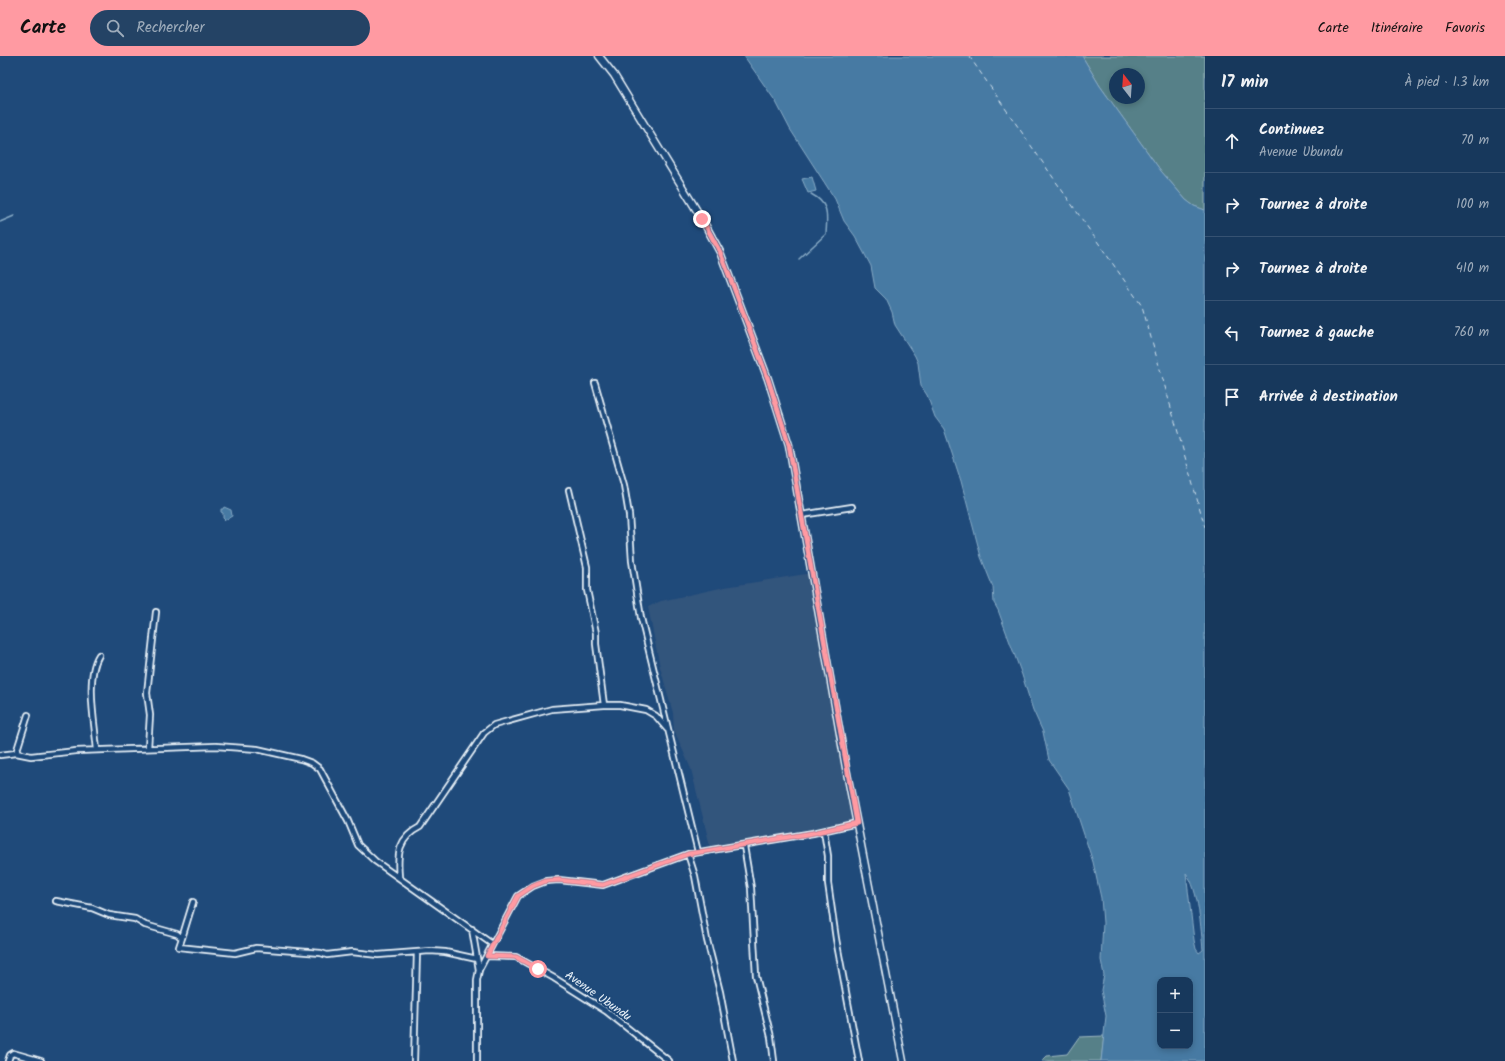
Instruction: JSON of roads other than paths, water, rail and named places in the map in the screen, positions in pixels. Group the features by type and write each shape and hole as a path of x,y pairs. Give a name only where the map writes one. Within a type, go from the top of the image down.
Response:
{"street":[{"path":"599,56 614,75 702,219 720,252 768,379 789,445 857,823 903,1061"},
{"path":"595,383 624,485 628,510 636,595 698,852"},
{"path":"569,490 587,567 587,590 596,633 596,644 604,705"},
{"path":"802,515 852,508"},
{"path":"148,748 150,715 147,692 156,612"},
{"path":"97,750 92,685 93,671 98,655"},
{"path":"399,877 398,861 402,843 410,832 420,827 484,733 494,725 552,709 620,705 646,710 656,716 668,731"},
{"path":"16,753 28,715"},
{"path":"0,755 16,753 31,756 97,750 229,746 257,749 312,762 320,769 326,778 353,831 358,845 375,861 492,944"},
{"path":"477,1061 477,980 479,970 518,896 533,886 546,881 559,880 603,885 688,854 744,846 824,831 857,823"},
{"path":"824,831 828,856 828,884 836,939 859,1061"},
{"path":"744,846 751,888 756,976 766,1014 774,1061"},
{"path":"688,854 695,876 706,937 720,992 733,1061"},
{"path":"56,901 92,908 109,915 135,919 145,925 177,934 182,938"},
{"path":"193,902 179,947 235,953 256,948 320,953 327,955 352,952 378,955 416,952 445,952 477,959"},
{"path":"472,930 479,970"},
{"path":"414,1061 416,952"},
{"name":"Avenue Ubundu","path":"487,956 516,957 554,978 606,1011 669,1061"},
{"path":"8,1061 10,1055 13,1053 41,1061"}],"waterway":[{"path":"799,259 826,234 826,211 822,202 811,194"},
{"path":"0,222 14,216"}]}
